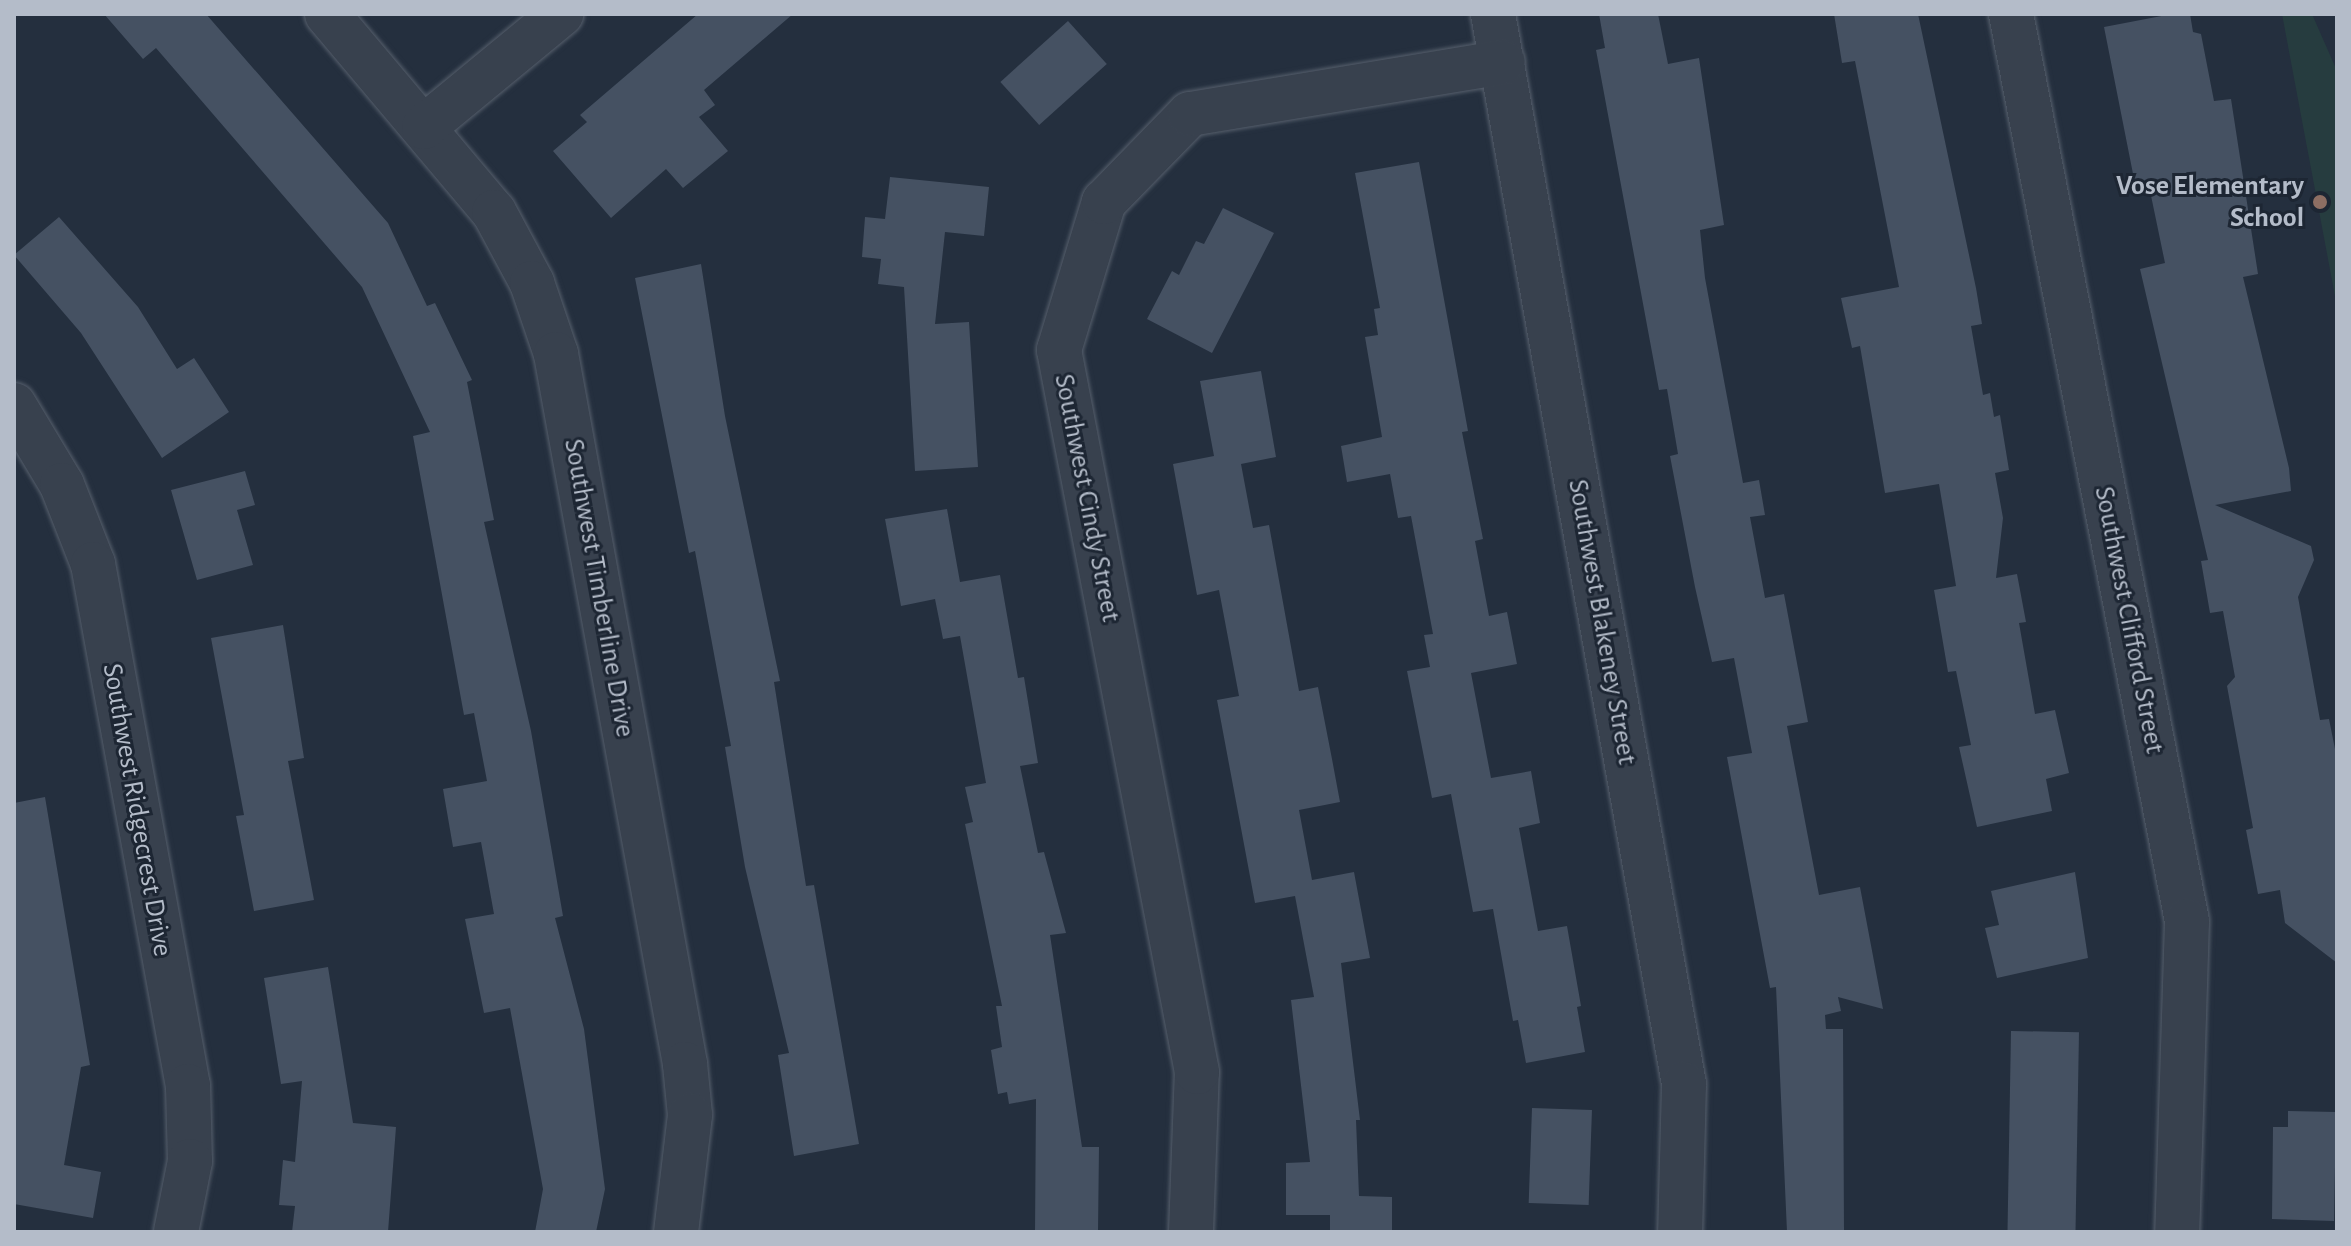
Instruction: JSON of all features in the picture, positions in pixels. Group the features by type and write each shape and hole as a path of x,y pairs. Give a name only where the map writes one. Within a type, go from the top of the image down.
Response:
{"street":[{"name":"Southwest Timberline Drive","path":"327,14 494,212 532,283 556,354 685,1064 690,1115 676,1232"},
{"path":"424,127 561,14"},
{"name":"Southwest Blakeney Street","path":"1493,14 1684,1084 1680,1232"},
{"name":"Southwest Clifford Street","path":"2011,14 2187,921 2177,1232"},
{"name":"Southwest Cindy Street","path":"1191,1232 1197,1072 1059,350 1104,202 1190,114 1503,62"},
{"name":"Southwest Ridgecrest Drive","path":"14,405 62,485 93,564 188,1086 190,1161 176,1232"}],"green space":[{"path":"2282,14 2312,14 2337,71 2337,307"}],"building":[{"path":"104,14 206,14 388,223 427,306 435,303 472,380 467,382 494,520 484,522 531,731 563,916 555,918 584,1029 605,1189 596,1232 535,1232 543,1189 510,1008 484,1013 465,919 494,914 481,842 453,847 443,789 487,781 474,713 464,715 413,436 430,432 362,287 156,48 143,59"},
{"path":"698,14 793,14 704,90 715,105 699,117 728,151 683,188 666,169 611,218 553,151 587,122 580,115"},
{"path":"1599,14 1658,14 1668,64 1699,58 1724,225 1700,230 1705,278 1743,483 1759,480 1765,515 1750,517 1765,598 1784,594 1806,711 1808,722 1787,726 1819,895 1860,887 1883,1009 1838,997 1841,1011 1825,1015 1826,1029 1843,1029 1844,1232 1787,1232 1776,987 1770,988 1727,757 1752,753 1734,658 1712,662 1695,587 1670,456 1678,454 1667,389 1659,390 1596,50 1605,48"},
{"path":"1834,14 1918,14 1976,288 1982,324 1971,326 1983,395 1990,393 1994,417 2000,415 2009,470 1995,473 2003,518 1996,578 2017,574 2026,622 2019,623 2035,714 2055,710 2069,773 2046,779 2052,811 1977,827 1959,747 1971,745 1956,671 1948,672 1934,590 1956,586 1939,484 1885,493 1860,346 1852,348 1841,298 1899,287 1855,61 1842,63"},
{"path":"2172,14 2190,14 2193,32 2201,34 2214,101 2231,99 2258,274 2243,277 2289,468 2291,491 2215,505 2311,546 2314,560 2298,597 2320,720 2329,719 2337,759 2337,963 2285,923 2280,890 2258,894 2246,830 2253,828 2227,686 2235,677 2223,611 2210,613 2201,561 2208,560 2140,269 2165,263 2149,186 2136,189 2104,27"},
{"path":"1068,21 1107,64 1039,125 1000,82"},
{"path":"1419,162 1468,431 1462,432 1483,539 1475,541 1489,616 1507,612 1517,664 1471,673 1491,778 1531,771 1540,823 1519,828 1538,931 1567,926 1581,1006 1577,1007 1585,1052 1526,1063 1518,1020 1513,1021 1493,909 1473,912 1451,794 1432,798 1407,671 1430,667 1424,635 1433,634 1411,516 1398,518 1390,474 1347,482 1341,446 1382,437 1365,337 1378,335 1374,309 1380,308 1355,173"},
{"path":"890,177 989,187 984,236 945,232 935,324 969,322 978,467 915,471 904,287 878,284 881,259 862,257 865,217 885,219"},
{"path":"1223,208 1274,233 1212,353 1147,319 1172,271 1179,275 1196,241 1204,244"},
{"path":"59,217 138,307 177,369 194,358 229,412 162,458 81,333 14,255"},
{"path":"701,264 725,416 780,681 774,682 806,886 814,885 859,1144 794,1156 778,1055 789,1053 745,867 725,747 731,746 695,551 689,553 635,278"},
{"path":"1261,371 1276,457 1241,464 1253,528 1269,525 1299,691 1318,687 1340,802 1299,810 1312,880 1354,872 1370,958 1341,963 1360,1120 1356,1120 1359,1196 1392,1197 1392,1232 1330,1232 1330,1215 1286,1215 1286,1163 1310,1162 1291,1000 1314,997 1295,896 1255,903 1217,700 1239,696 1219,590 1197,595 1173,464 1214,456 1200,381"},
{"path":"245,471 255,505 237,510 253,565 197,580 171,490"},
{"path":"947,509 960,582 1000,575 1018,678 1024,677 1038,763 1020,766 1038,853 1044,852 1066,933 1050,935 1082,1147 1099,1147 1098,1232 1035,1232 1036,1099 1009,1104 1007,1092 998,1094 991,1050 1002,1047 996,1006 1002,1006 965,824 973,822 965,787 986,783 960,636 943,639 935,599 901,606 885,519"},
{"path":"283,625 304,758 288,761 314,900 254,911 236,816 244,815 211,638"},
{"path":"45,797 90,1065 81,1067 64,1165 101,1172 93,1218 14,1204 14,803"},
{"path":"2075,872 2088,958 1997,978 1985,928 1999,925 1991,891"},
{"path":"328,967 353,1123 396,1127 388,1232 292,1232 295,1206 279,1205 283,1160 295,1162 302,1081 281,1084 264,978"},
{"path":"2011,1031 2079,1032 2076,1232 2007,1232"},
{"path":"1532,1108 1592,1110 1589,1205 1529,1203"},
{"path":"2288,1111 2336,1112 2334,1221 2272,1219 2273,1127 2288,1127"}],"place":[{"name":"Vose Elementary School","path":"2320,202"}]}
